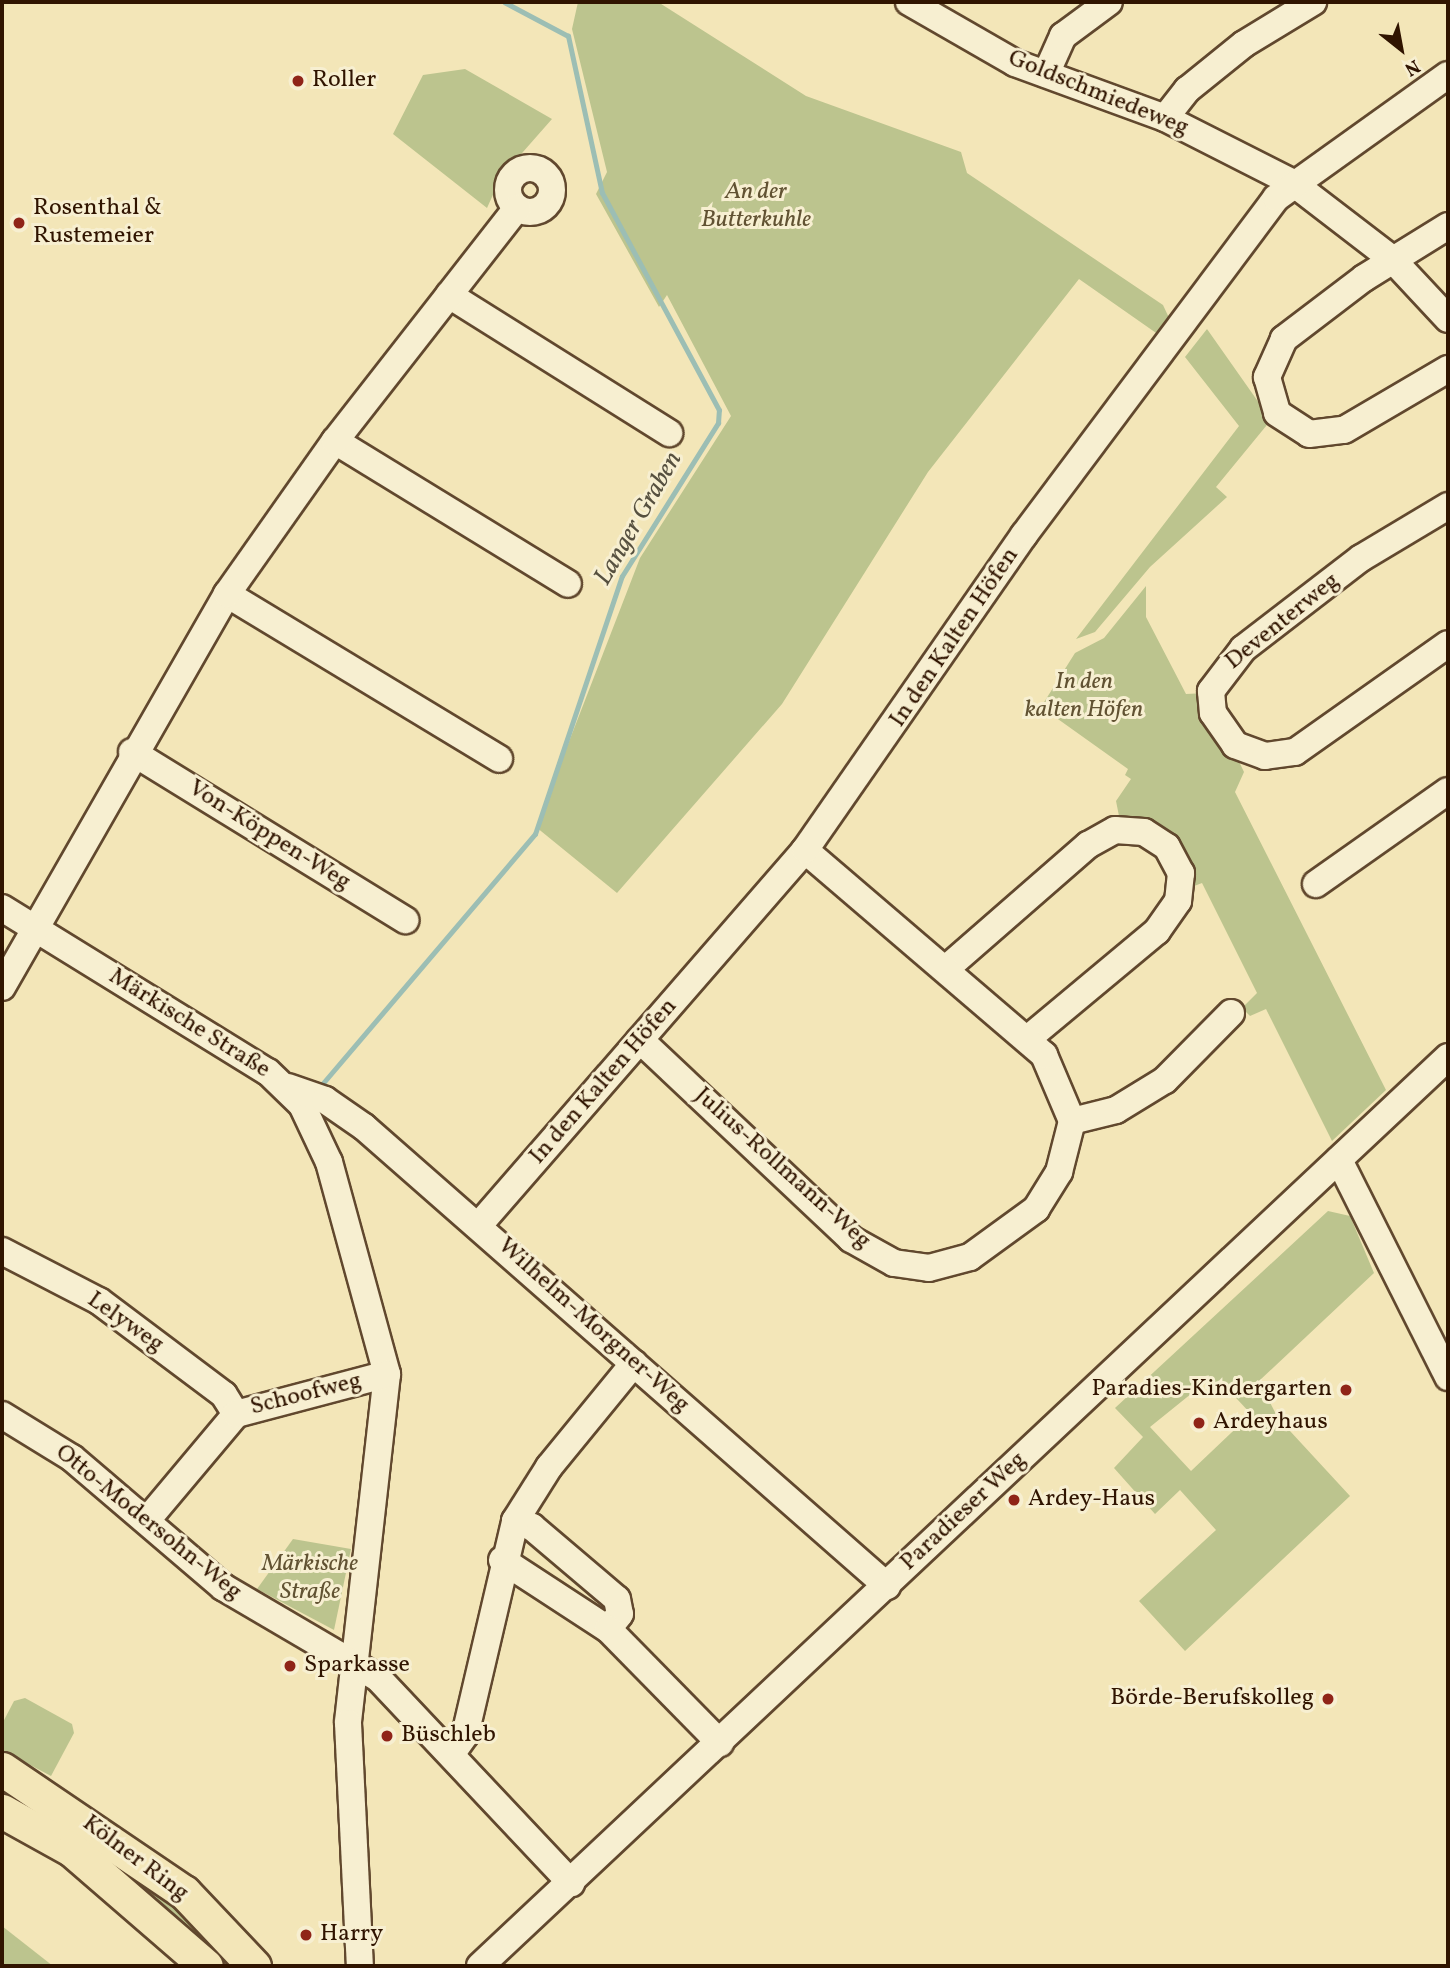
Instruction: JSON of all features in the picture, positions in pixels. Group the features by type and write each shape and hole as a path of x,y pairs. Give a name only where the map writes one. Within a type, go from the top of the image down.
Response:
{"main road":[{"name":"Kölner Ring","path":"2,1769 81,1837 206,1966"},
{"name":"Kölner Ring","path":"2,1811 81,1837 184,1892 254,1966"}],"street":[{"name":"Goldschmiedeweg","path":"909,2 937,9 1046,74 1165,117 1293,183 1392,259 1448,319"},
{"path":"1046,74 1063,36 1109,2"},
{"path":"1165,117 1187,90 1244,44 1313,2"},
{"name":"In den Kalten Höfen","path":"479,1225 805,850 1024,535 1293,183 1448,75"},
{"path":"2,987 132,752 228,594 335,441 517,208"},
{"path":"1448,226 1392,259 1284,339 1267,377 1277,413 1309,434 1344,430 1448,369"},
{"path":"449,295 669,433"},
{"path":"335,441 568,584"},
{"name":"Deventerweg","path":"1448,506 1362,558 1243,649 1210,691 1213,713 1235,745 1265,756 1295,752 1448,644"},
{"path":"228,594 499,759"},
{"name":"Von-Köppen-Weg","path":"132,752 405,920"},
{"path":"1316,884 1448,792"},
{"path":"948,967 1106,835 1144,832 1167,847 1181,873 1178,901 1157,931 1030,1037"},
{"path":"805,850 1030,1037 1063,1091 1072,1121 1116,1110 1165,1080 1231,1013"},
{"name":"Märkische Straße","path":"2,908 35,926 285,1086 302,1105 329,1162 387,1374 352,1663 348,1723 359,1966"},
{"name":"Julius-Rollmann-Weg","path":"640,1040 851,1238 894,1263 929,1268 970,1257 1004,1236 1036,1209 1059,1172 1072,1121"},
{"name":"Paradieser Weg","path":"480,1966 1448,1058"},
{"name":"Wilhelm-Morgner-Weg","path":"285,1086 325,1100 364,1127 479,1225 887,1586"},
{"path":"1339,1160 1448,1377"},
{"name":"Lelyweg","path":"2,1251 99,1301 224,1395 236,1414"},
{"path":"452,1753 465,1735 502,1560 515,1521 549,1467 634,1363"},
{"name":"Schoofweg","path":"148,1519 236,1414 387,1374"},
{"name":"Otto-Modersohn-Weg","path":"2,1415 72,1458 148,1519 223,1587 378,1678 452,1753 571,1883"},
{"path":"515,1521 532,1527 617,1600 620,1614 608,1629"},
{"path":"502,1560 608,1629 720,1743"}],"green space":[{"name":"An der Butterkuhle","path":"578,2 658,2 806,96 961,152 967,173 1163,305 1170,320 1159,335 1079,279 928,472 782,704 617,893 536,827 640,558 731,416 667,295 659,307 596,194 607,172 572,29"},
{"path":"465,69 552,119 501,177 487,208 393,134 423,75"},
{"path":"1207,329 1271,420 1216,487 1227,497 1150,567 1095,632 1076,639 1239,426 1185,357"},
{"name":"In den kalten Höfen","path":"1146,586 1146,617 1186,694 1206,693 1244,772 1235,792 1386,1090 1332,1141 1266,1009 1250,1016 1242,1008 1257,993 1202,883 1189,888 1185,865 1120,821 1116,801 1131,779 1125,775 1128,769 1041,707 1075,653 1104,638"},
{"path":"1328,1211 1350,1216 1374,1273 1259,1381 1278,1418 1350,1496 1185,1651 1139,1601 1216,1530 1180,1490 1155,1514 1114,1468 1143,1437 1115,1408","holes":["1207,1381 1216,1390 1223,1384 1251,1414 1191,1471 1150,1427"]},
{"name":"Märkische Straße","path":"293,1539 351,1549 334,1630 257,1589"},
{"path":"25,1698 72,1724 74,1733 51,1776 2,1750 2,1724 14,1701"},
{"path":"97,1836 245,1966 219,1966 86,1851"},
{"path":"2,1926 53,1966 2,1966"}],"waterway":[{"name":"Langer Graben","path":"323,1083 535,834 622,576 718,423 719,410 602,193 568,36 504,2"}],"place":[{"name":"Roller","path":"298,81"},
{"name":"Rosenthal & Rustemeier","path":"19,223"},
{"name":"Paradies-Kindergarten","path":"1346,1390"},
{"name":"Ardeyhaus","path":"1199,1423"},
{"name":"Ardey-Haus","path":"1014,1500"},
{"name":"Sparkasse","path":"290,1666"},
{"name":"Börde-Berufskolleg","path":"1328,1699"},
{"name":"Büschleb","path":"387,1736"},
{"name":"Harry","path":"306,1935"}]}
